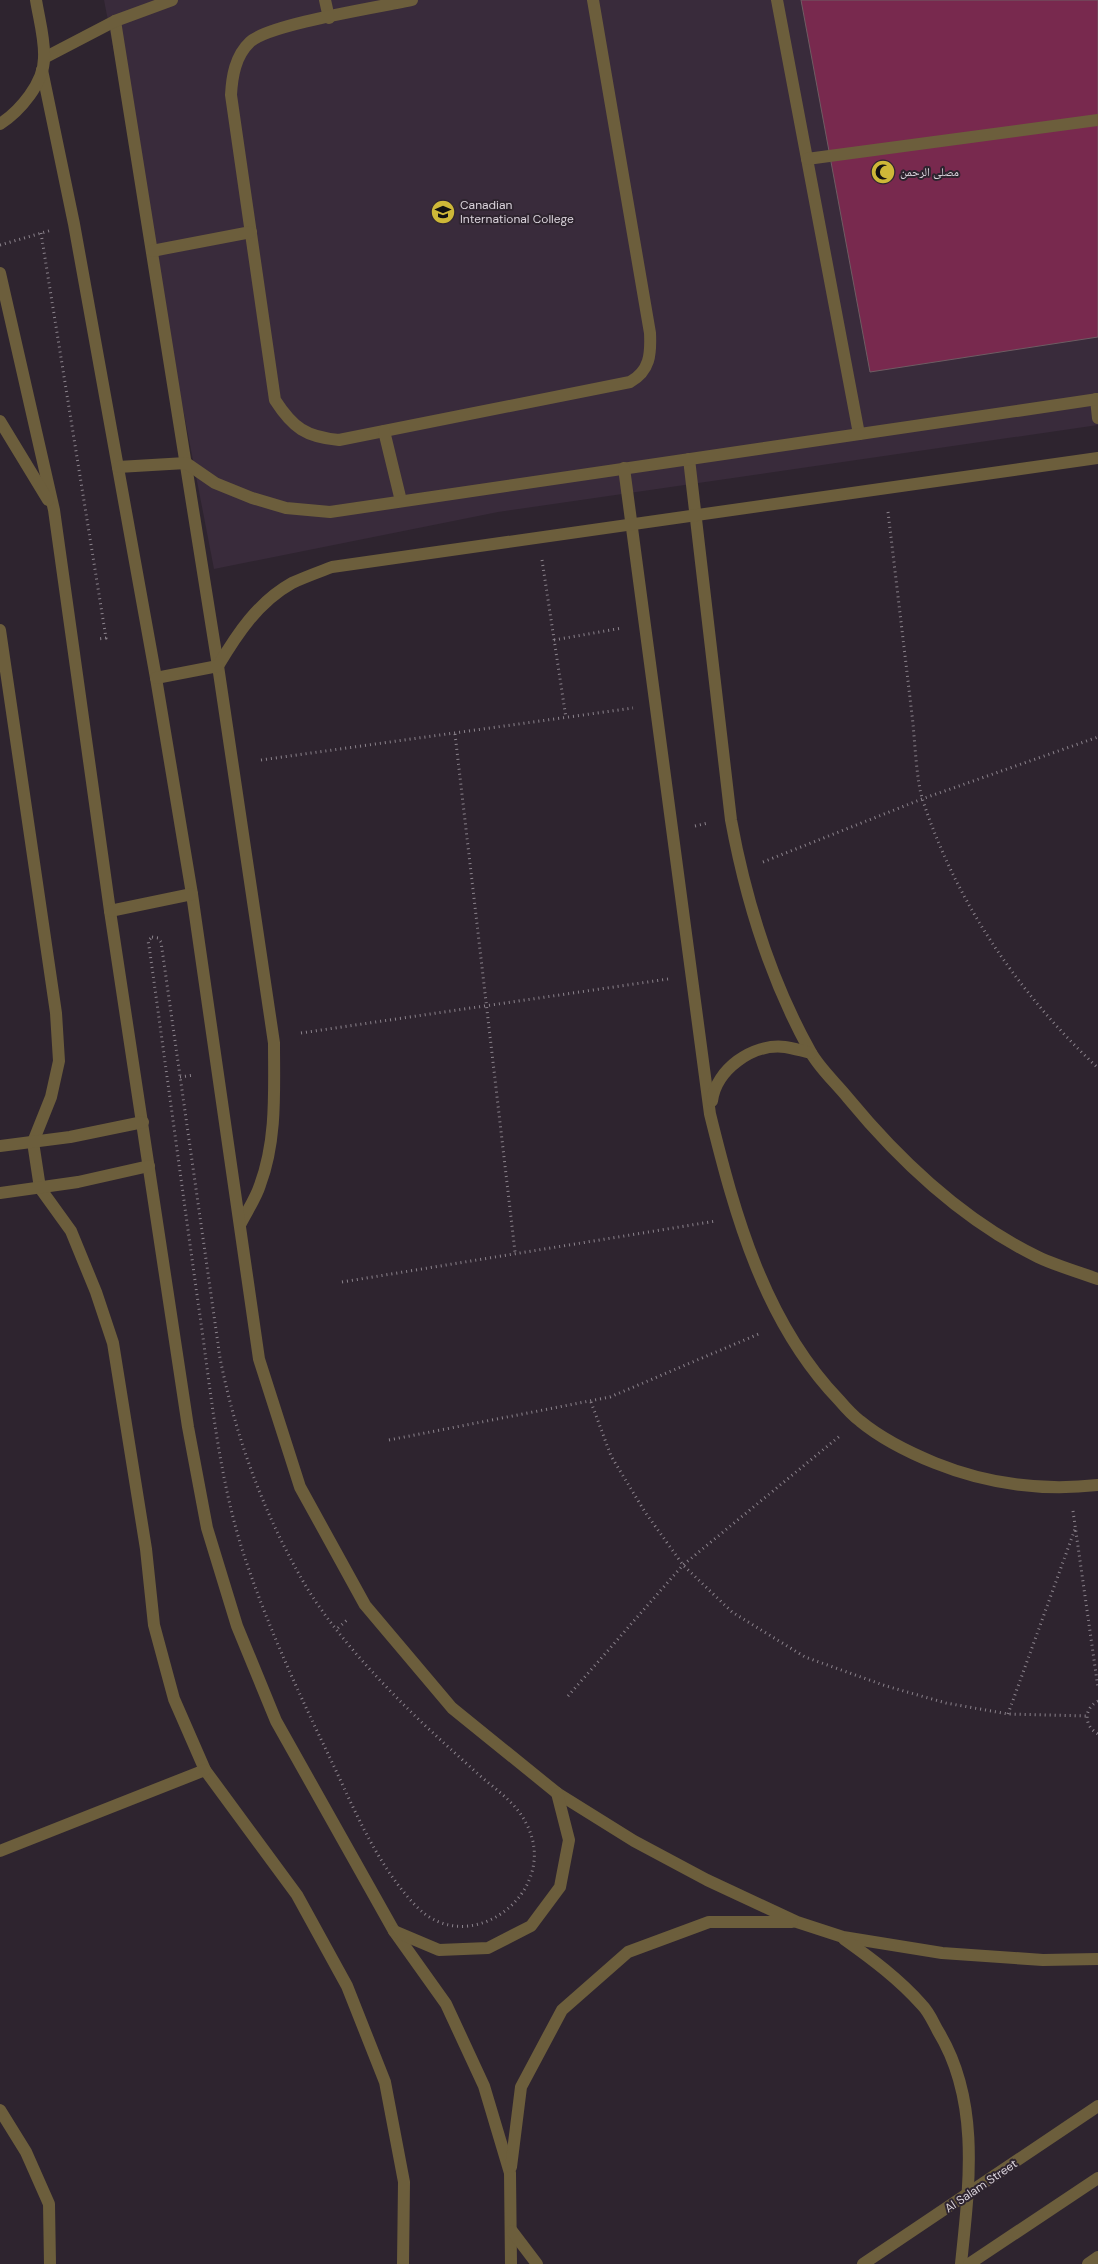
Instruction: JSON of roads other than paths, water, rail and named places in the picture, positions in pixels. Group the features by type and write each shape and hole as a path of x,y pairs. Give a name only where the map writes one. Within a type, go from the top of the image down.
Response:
{"street":[{"path":"36,0 43,64 74,224 156,678 192,894 241,1223 259,1359 300,1487 365,1605 452,1708 557,1793 642,1846 707,1880 797,1922 843,1938 942,1953 1042,1960 1098,1959"},
{"path":"0,124 24,103 43,64 115,22 172,0"},
{"path":"325,0 329,18"},
{"path":"412,0 271,30 250,42 238,59 232,78 231,95 275,400 284,414 298,429 318,438 338,440 630,382 640,377 647,366 651,351 650,333 594,0"},
{"path":"776,0 859,434"},
{"path":"115,22 218,666 274,1043 274,1103 270,1144 260,1186 241,1223"},
{"path":"807,159 1098,120"},
{"path":"152,251 251,232"},
{"path":"0,273 54,510 110,911 188,1428 207,1528 237,1626 276,1721 394,1931 446,2004 484,2086 510,2173"},
{"path":"118,467 186,463 216,483 252,498 286,508 330,512 1097,399 1098,418"},
{"path":"0,421 54,510"},
{"path":"384,431 401,501"},
{"path":"156,678 218,666 237,634 262,606 292,584 332,567 1098,458"},
{"path":"689,459 731,820 740,870 758,932 780,992 811,1053 867,1122 924,1179 1002,1237 1039,1258 1098,1279"},
{"path":"624,468 710,1114 728,1186 753,1260 783,1324 816,1376 859,1421 901,1449 955,1471 1011,1485 1070,1488 1098,1485"},
{"path":"0,630 55,1003 58,1042 59,1061 52,1097 33,1142 40,1188 71,1231 96,1292 113,1342 146,1549 154,1625 174,1699 204,1770 297,1895 347,1986 385,2082 404,2182 403,2264"},
{"path":"110,911 192,894"},
{"path":"710,1114 713,1089 730,1066 755,1051 783,1046 811,1053"},
{"path":"0,1146 33,1142 143,1122"},
{"path":"0,1192 40,1188 149,1166"},
{"path":"0,1851 204,1770"},
{"path":"394,1931 440,1950 488,1948 531,1926 560,1887 570,1840 557,1793"},
{"path":"511,2264 510,2173 521,2087 562,2010 628,1952 673,1935 709,1922 797,1922"},
{"path":"843,1938 889,1971 924,2006 950,2049 965,2097 969,2147 968,2196 960,2264"},
{"name":"Al Salam Street","path":"863,2264 968,2196 1098,2106"},
{"path":"0,2110 26,2152 49,2204 50,2264"},
{"path":"969,2264 1098,2178"},
{"path":"512,2231 537,2264"}],"place":[{"name":"مصلى الرحمن","path":"883,172"},
{"name":"Canadian International College","path":"443,212"}]}
